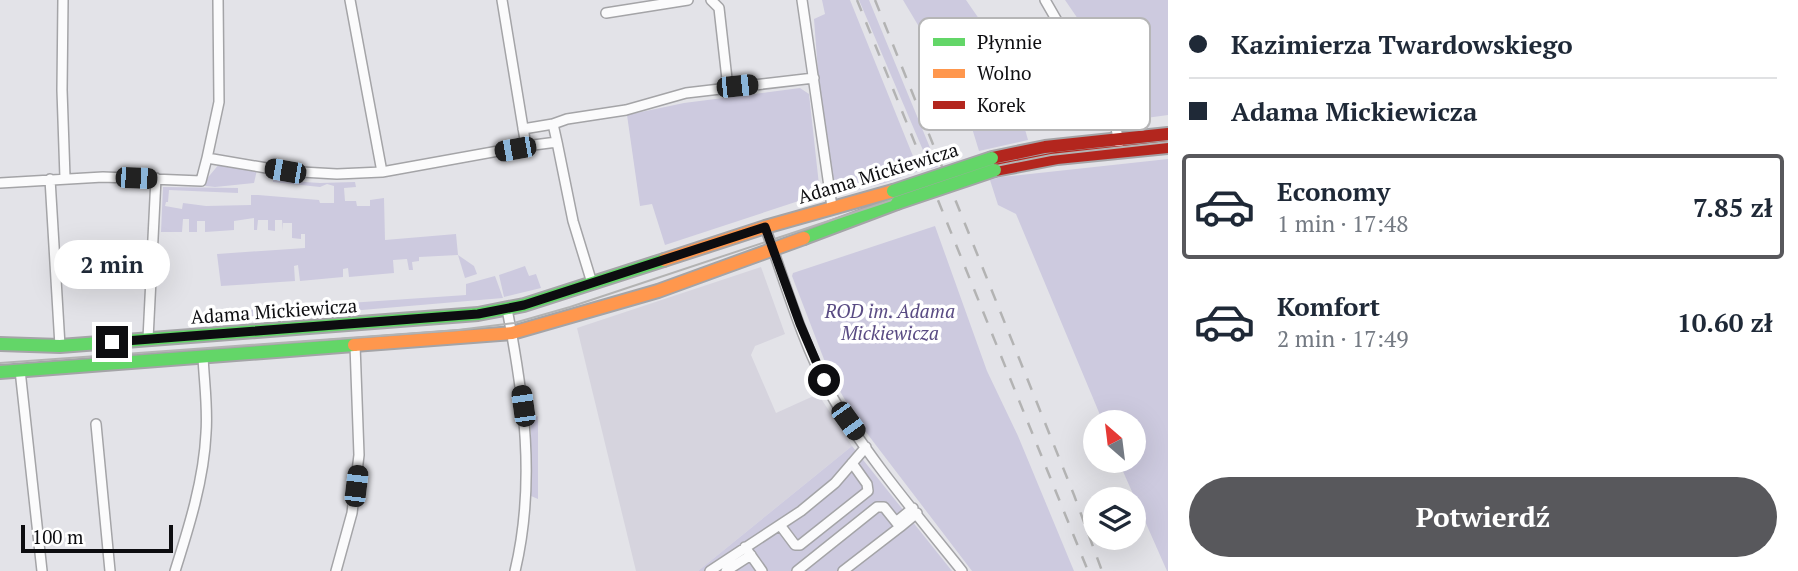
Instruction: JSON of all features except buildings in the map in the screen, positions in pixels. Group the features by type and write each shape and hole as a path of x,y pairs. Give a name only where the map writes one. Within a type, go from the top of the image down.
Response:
{"street":[{"path":"63,0 65,178"},
{"path":"0,183 65,178 201,181 219,102 218,0"},
{"path":"350,0 382,172"},
{"path":"502,0 526,146"},
{"path":"606,13 688,0"},
{"path":"711,0 719,8 728,88"},
{"path":"802,0 832,207"},
{"path":"1045,0 1056,18"},
{"path":"523,129 626,110 686,93 814,78"},
{"path":"554,124 573,221 592,283"},
{"path":"1115,130 1119,146"},
{"name":"Adama Mickiewicza","path":"0,372 512,333 594,311 774,251 895,197 994,164 1046,159 1168,134"},
{"path":"207,158 302,173 382,172 557,142"},
{"name":"Adama Mickiewicza","path":"1119,146 1168,147"},
{"path":"148,340 156,178"},
{"path":"50,179 60,346"},
{"name":"Adama Mickiewicza","path":"0,344 60,346 148,340 444,318 507,309 832,207 895,197"},
{"path":"765,227 817,367 841,410 866,447 962,571"},
{"path":"507,309 523,406 527,462 524,510 515,571"},
{"path":"336,571 352,513 359,455 355,345"},
{"path":"175,571 205,449 207,419 202,356"},
{"path":"20,370 42,571"},
{"path":"96,424 110,571"},
{"path":"726,571 829,488 866,447"},
{"path":"780,525 795,545 800,545 868,491 867,484 852,463"},
{"path":"797,571 879,506 884,507 898,524"},
{"path":"843,571 915,511"},
{"path":"710,571 748,551"},
{"path":"748,551 762,571"}],"shaded area":[{"path":"761,267 785,334 755,346 751,355 776,413 818,394 852,446 698,571 636,571 577,328"}],"green space":[{"path":"822,0 850,0 919,171 885,183 838,194 834,190 820,98 814,19 825,14"},
{"path":"859,0 869,0 919,121 919,130 923,130 938,167 931,169"},
{"path":"903,0 966,0 978,18 919,18 919,27"},
{"path":"1065,0 1168,0 1168,115 1150,117 1150,18 1077,18"},
{"path":"800,88 809,94 820,194 665,245 652,204 640,206 627,115 684,103"},
{"path":"973,130 1025,130 1028,140 979,151"},
{"path":"1168,159 1168,571 1146,523 1146,487 1130,487 1124,473 1146,473 1146,410 1098,410 1016,214 998,205 990,180"},
{"path":"220,163 257,170 254,183 215,187 196,185 205,181"},
{"path":"273,180 355,182 356,187 344,188 345,201 356,201 357,206 370,206 370,200 384,198 385,240 456,234 458,255 419,257 419,261 412,262 413,270 409,270 407,259 393,260 394,273 349,277 348,268 343,269 343,277 300,281 298,265 294,266 295,281 221,286 217,254 305,248 305,234 301,234 301,239 292,238 292,223 283,223 283,231 282,220 275,220 275,231 268,230 268,220 258,220 257,230 254,230 254,218 234,221 234,230 205,232 205,221 197,221 197,232 189,232 189,219 183,219 182,232 161,232 163,187 238,188 238,193 169,190 165,206 182,209 183,203 206,206 251,205 251,195 334,203 334,186 327,184 320,187"},
{"name":"ROD im. Adama Mickiewicza","path":"935,226 987,371 1018,436 1074,571 972,571 856,419 837,386 830,366 825,362 793,273"},
{"path":"458,255 474,266 477,274 465,278"},
{"path":"525,266 529,276 536,274 541,288 504,297 499,275"},
{"path":"495,276 503,298 350,311 349,303 466,295 466,284"},
{"path":"338,304 339,311 224,319 224,312"},
{"path":"538,416 538,499 531,496 531,419"},
{"path":"852,446 952,571 698,571"}],"tram line":[{"path":"0,363 458,330 514,323 570,307 991,167 1051,155 1168,142"}],"railway":[{"path":"857,0 1088,571"},
{"path":"875,0 919,109"},
{"path":"927,130 1102,571"}],"traffic: fast":[{"path":"893,191 992,158"},
{"path":"897,203 995,170"},
{"path":"804,238 897,203"},
{"path":"0,344 60,346 478,314 524,305 664,260"},
{"path":"0,372 354,345"}],"traffic: slow":[{"path":"664,260 765,227 893,191"},
{"path":"354,345 512,333 658,291 804,238"}],"traffic: jam":[{"path":"992,158 1045,147 1168,134"},
{"path":"995,170 1057,158 1168,147"}],"route":[{"path":"112,342 344,326 507,309 765,227 800,324 824,380"}]}
